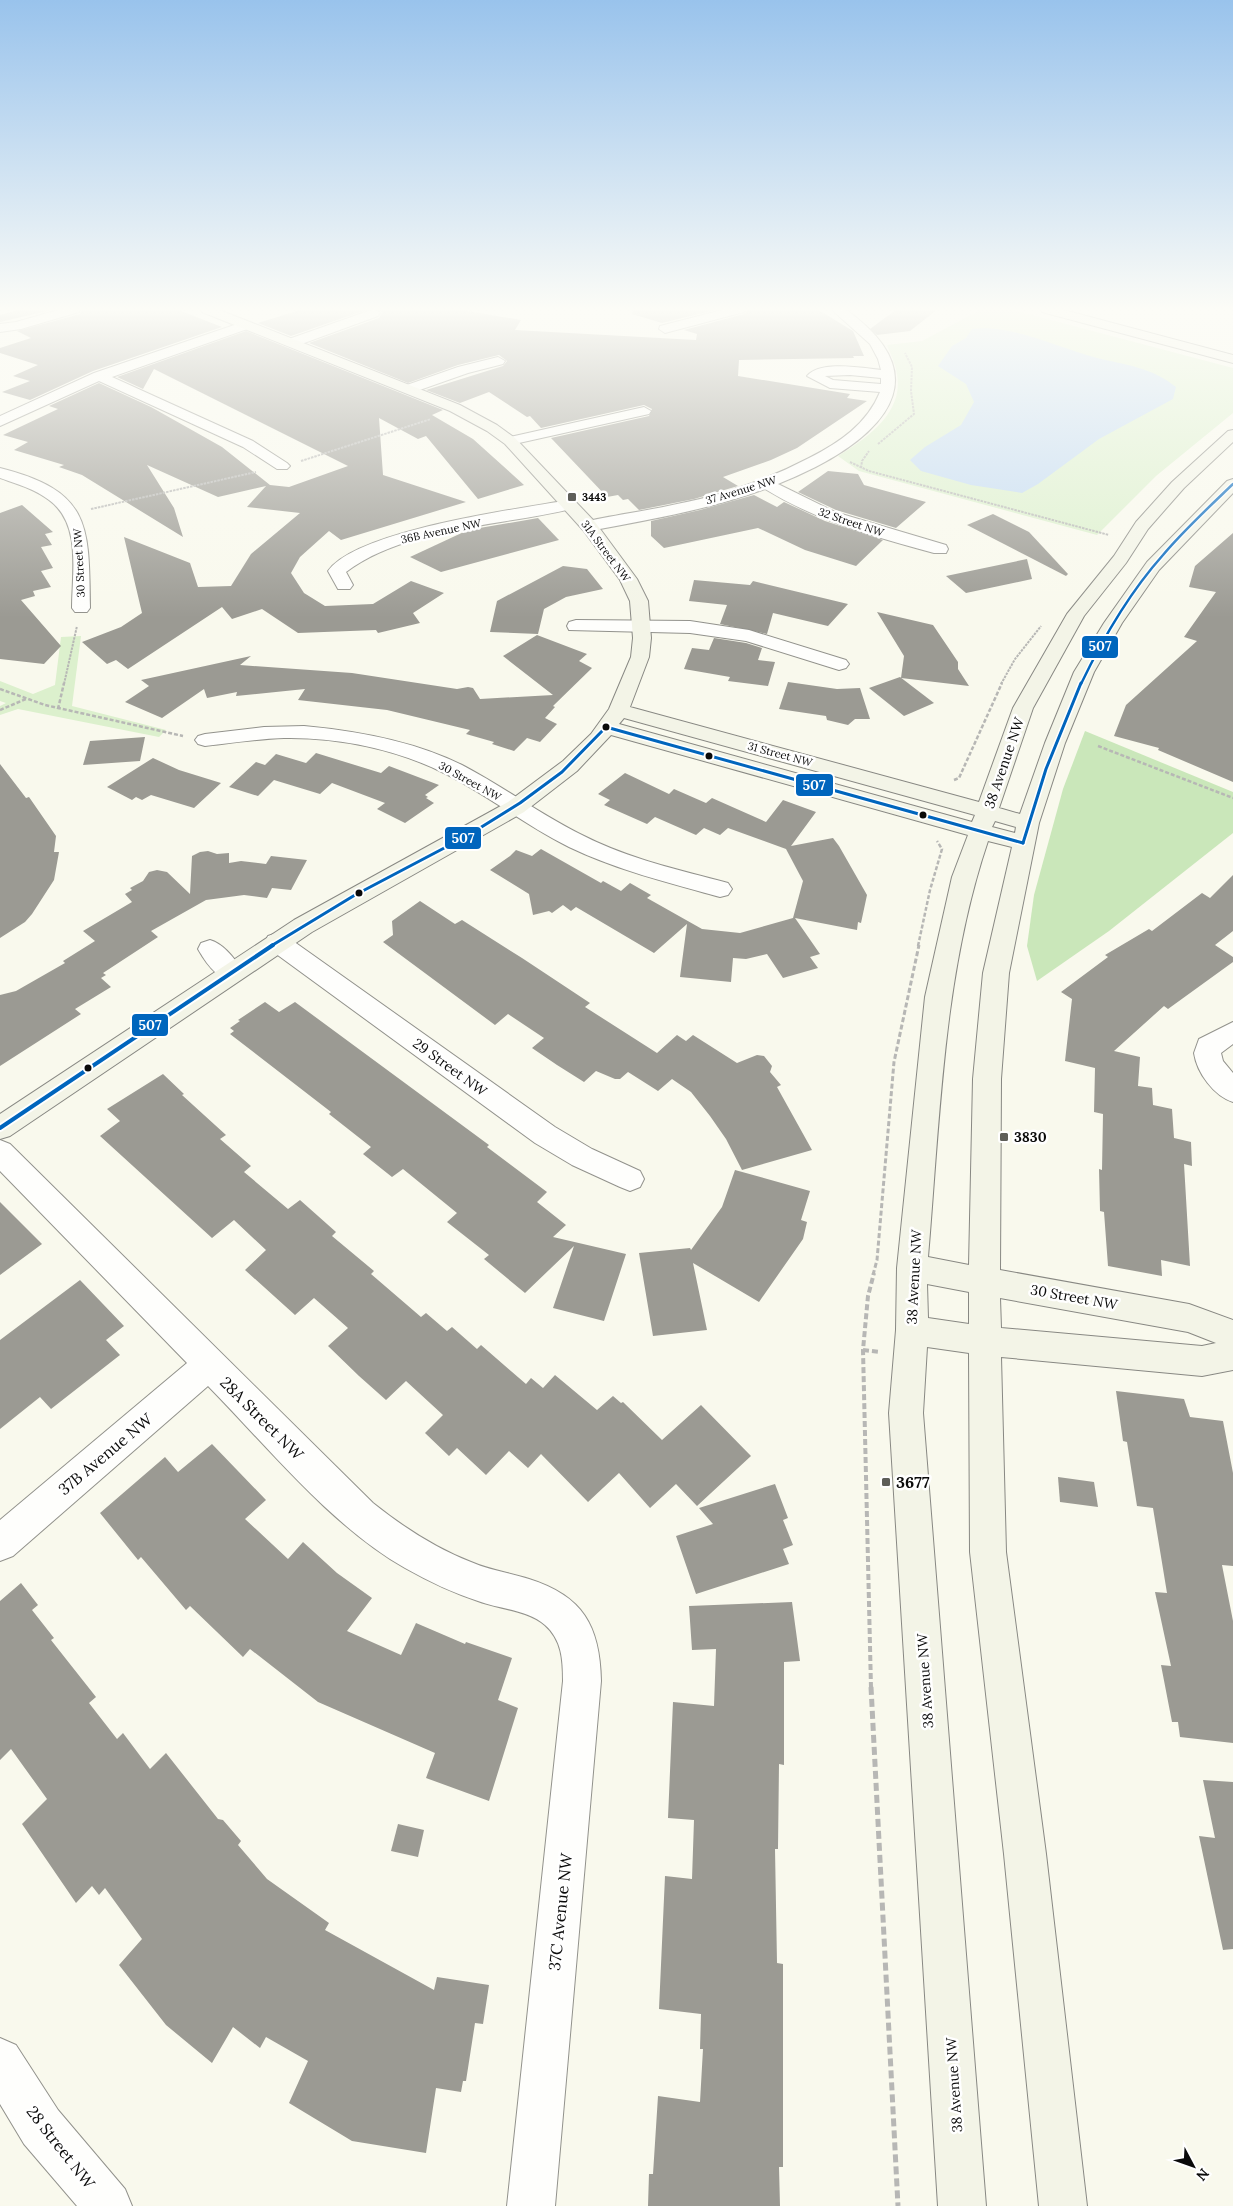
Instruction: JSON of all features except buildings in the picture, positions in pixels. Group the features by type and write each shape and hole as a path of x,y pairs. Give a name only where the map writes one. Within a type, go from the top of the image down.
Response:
{"main road":[{"name":"31A Street NW","path":"0,1128 277,942 367,888 516,807 570,766 612,718 628,692 640,657 642,626 639,601 628,578 589,526 510,441 462,412"},
{"name":"38 Avenue NW","path":"962,2206 906,1413 912,1330 912,1268 938,997 964,877 1023,708 1076,614 1120,559 1142,526 1178,484 1194,472 1233,434"},
{"path":"1194,472 1228,475"},
{"path":"1063,2206 1026,1863 988,1552 984,1281 987,1079 996,973 1026,833 1055,743 1084,672 1113,623 1153,566 1228,475"},
{"name":"31 Street NW","path":"612,718 1026,833"},
{"name":"30 Street NW","path":"912,1268 1189,1318 1233,1335"},
{"path":"912,1330 984,1341 1202,1360 1233,1355"}],"street":[{"path":"0,422 20,412"},
{"path":"178,412 248,444 282,466"},
{"path":"510,441 636,412"},
{"name":"37 Avenue NW","path":"589,526 718,498 767,484 830,452 860,432 878,412"},
{"name":"30 Street NW","path":"0,472 55,496 72,513 80,535 81,608"},
{"name":"32 Street NW","path":"767,484 829,516 940,549"},
{"name":"36B Avenue NW","path":"344,585 337,571 344,562 364,552 415,536 569,505"},
{"path":"576,626 690,627 749,636 838,664"},
{"name":"30 Street NW","path":"204,740 294,732 377,743 412,752 438,762 564,835 603,853 720,889"},
{"name":"29 Street NW","path":"277,942 545,1135 582,1157 630,1179"},
{"path":"210,949 231,973"},
{"path":"1233,1032 1208,1046 1206,1055 1210,1066 1233,1091"},
{"name":"28A Street NW","path":"0,1152 350,1507 375,1528 441,1568 484,1586 533,1598 551,1606 567,1621"},
{"name":"37B Avenue NW","path":"0,1543 210,1364"},
{"name":"37C Avenue NW","path":"531,2206 582,1681 582,1656 567,1621"},
{"name":"28 Street NW","path":"0,2062 42,2128 108,2206"}],"path":[{"path":"830,452 869,471 1109,535"},
{"path":"58,709 81,608"},
{"path":"0,688 58,709 166,734 204,740"},
{"path":"0,710 26,699"},
{"path":"1098,746 1233,798"},
{"path":"863,1350 882,1352"}],"green space":[{"path":"1233,412 1156,476 1097,535 859,471 838,456 871,433 889,413"},
{"path":"81,636 72,706 166,730 159,737 18,709 0,715 0,706 6,703 0,701 0,681 33,694 55,685 61,637"},
{"path":"1085,731 1233,792 1233,833 1109,931 1037,981 1027,946 1034,895 1063,789"}],"water":[{"path":"968,412 1149,412 1099,439 1038,484 1022,493 971,485 921,471 910,460 925,447 961,425"}],"transit line":[{"name":"507","path":"1023,843 1059,733 1074,698 1109,630 1130,597 1162,555 1233,484"},
{"name":"507","path":"606,727 1023,843"},
{"name":"507","path":"0,1128 244,963 355,895 467,836 520,803 562,772 606,727"}],"place":[{"name":"3443","path":"572,497"},
{"name":"3830","path":"1004,1137"},
{"name":"3677","path":"886,1482"}]}
